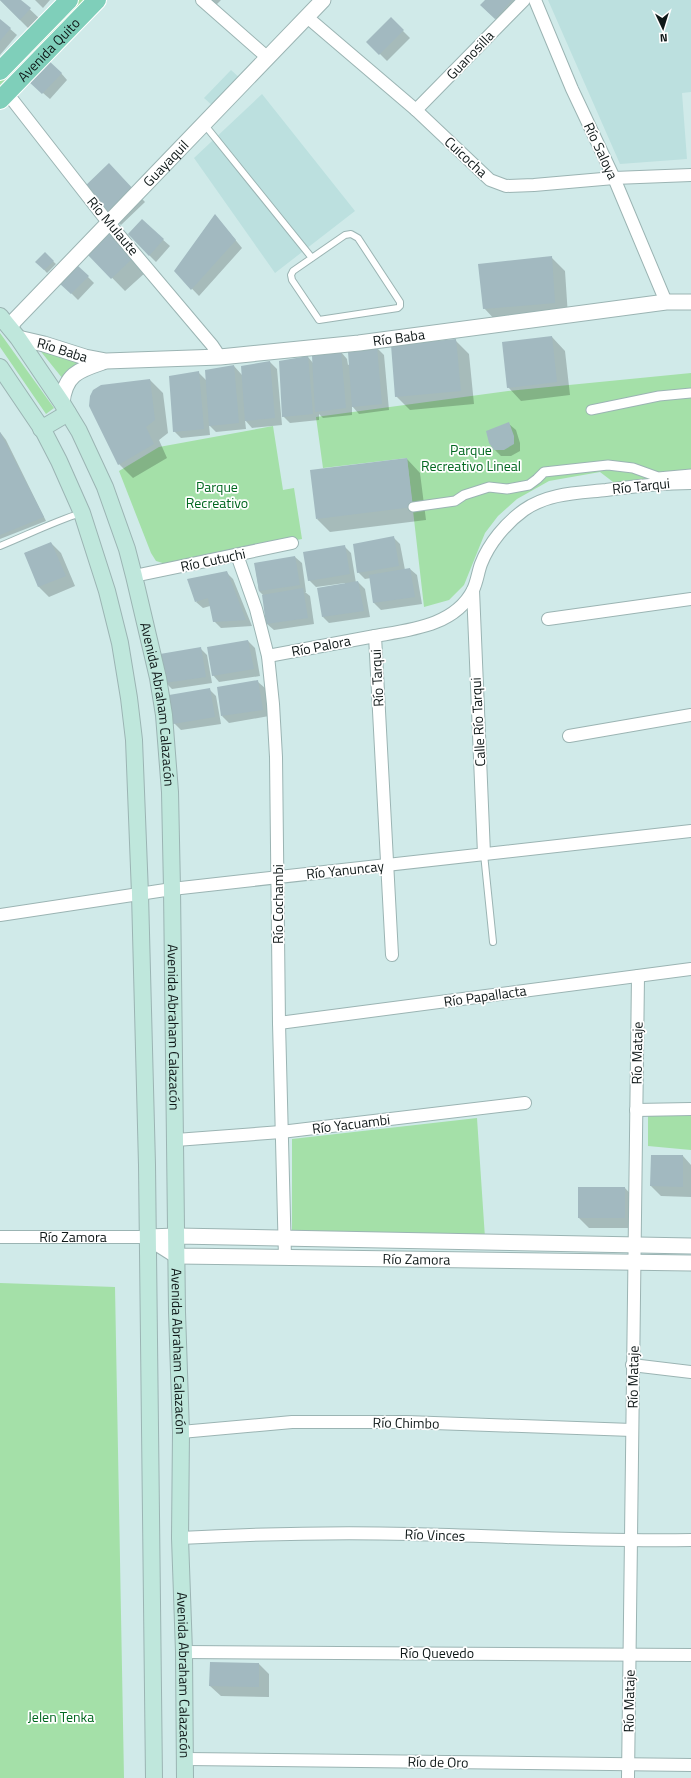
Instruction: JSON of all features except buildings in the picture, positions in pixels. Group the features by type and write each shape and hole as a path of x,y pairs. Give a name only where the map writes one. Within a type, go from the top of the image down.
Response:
{"main road":[{"name":"Avenida Quito","path":"0,71 69,0"},
{"name":"Avenida Quito","path":"3,96 98,0"},
{"name":"Avenida Abraham Calazacón","path":"9,327 65,408 79,431 105,487 127,549 134,576 158,678 164,715 170,792 176,1140 177,1312 181,1432 180,1538 186,1778"},
{"name":"Avenida Abraham Calazacón","path":"0,367 41,429 59,461 82,513 97,558 120,643 134,740 140,894 147,1165 154,1778"},
{"path":"41,429 65,408"}],"street":[{"path":"202,0 268,58"},
{"name":"Guayaquil","path":"9,327 109,221 323,0"},
{"name":"Guanosilla","path":"416,110 524,0"},
{"name":"Río Saloya","path":"535,0 572,89 614,178 666,302"},
{"name":"Cuicocha","path":"307,17 416,110 490,180 506,186 614,178 691,175"},
{"name":"Río Mulaute","path":"3,96 109,221 212,345 220,357"},
{"name":"Río Baba","path":"9,327 44,344 85,357 106,361 220,357 359,343 666,302 691,302"},
{"name":"Río Baba","path":"65,408 64,390 77,371 106,361"},
{"path":"591,410 659,396 691,393"},
{"path":"413,507 455,501 464,495 489,486 507,489 529,485 544,472 608,465 633,468 658,477 691,474"},
{"name":"Río Tarqui","path":"392,955 386,865 375,636 418,629 452,612 466,600 472,590 488,547 525,509 556,496 662,483 691,482"},
{"name":"Río Cutuchi","path":"134,576 237,556 292,543"},
{"name":"Río Cochambi","path":"237,556 256,610 268,656 276,757 278,1023 285,1258"},
{"name":"Calle Río Tarqui","path":"472,590 484,854"},
{"path":"548,618 691,599"},
{"name":"Río Palora","path":"268,656 375,636"},
{"path":"569,736 691,715"},
{"name":"Río Yanuncay","path":"0,914 172,889 691,831"},
{"name":"Río Papallacta","path":"278,1023 691,969"},
{"name":"Río Mataje","path":"628,1778 638,976"},
{"name":"Río Yacuambi","path":"176,1140 281,1132 525,1103"},
{"path":"636,1110 691,1109"},
{"name":"Río Zamora","path":"0,1237 147,1238 177,1236 691,1246"},
{"name":"Río Zamora","path":"147,1238 177,1256 691,1263"},
{"path":"632,1365 691,1372"},
{"name":"Río Chimbo","path":"181,1432 292,1422 406,1422 632,1430"},
{"name":"Río Vinces","path":"180,1538 293,1533 401,1534 631,1542 691,1540"},
{"name":"Río Quevedo","path":"184,1652 691,1655"},
{"name":"Río de Oro","path":"186,1759 691,1765"}],"lane":[{"path":"204,124 312,258"},
{"path":"351,234 358,238 400,302 400,306 398,308 319,320 292,280 291,275 293,271 312,258 345,235 351,234"},
{"path":"0,546 36,532 61,520 82,513"},
{"path":"484,854 493,942"}],"shaded area":[{"path":"548,0 691,0 691,92 682,93 687,159 620,164"},
{"path":"231,70 242,80 215,108 204,98"},
{"path":"262,94 355,211 275,273 194,158"}],"green space":[{"path":"78,0 84,0 0,85 0,79"},
{"path":"0,333 54,408 46,414 0,347"},
{"path":"38,348 79,363 69,369 63,379"},
{"name":"Parque Recreativo Lineal","path":"691,373 691,476 617,485 600,472 549,481 517,499 498,516 485,533 464,585 449,600 424,607 407,458 323,468 316,417 508,391"},
{"name":"Parque Recreativo","path":"273,426 283,490 294,488 302,539 166,564 156,561 151,553 119,471 159,447"},
{"path":"648,1112 691,1114 691,1150 648,1146"},
{"path":"477,1118 485,1238 292,1234 292,1139"},
{"name":"Jelen Tenka","path":"0,1283 115,1287 124,1778 0,1778"}]}
